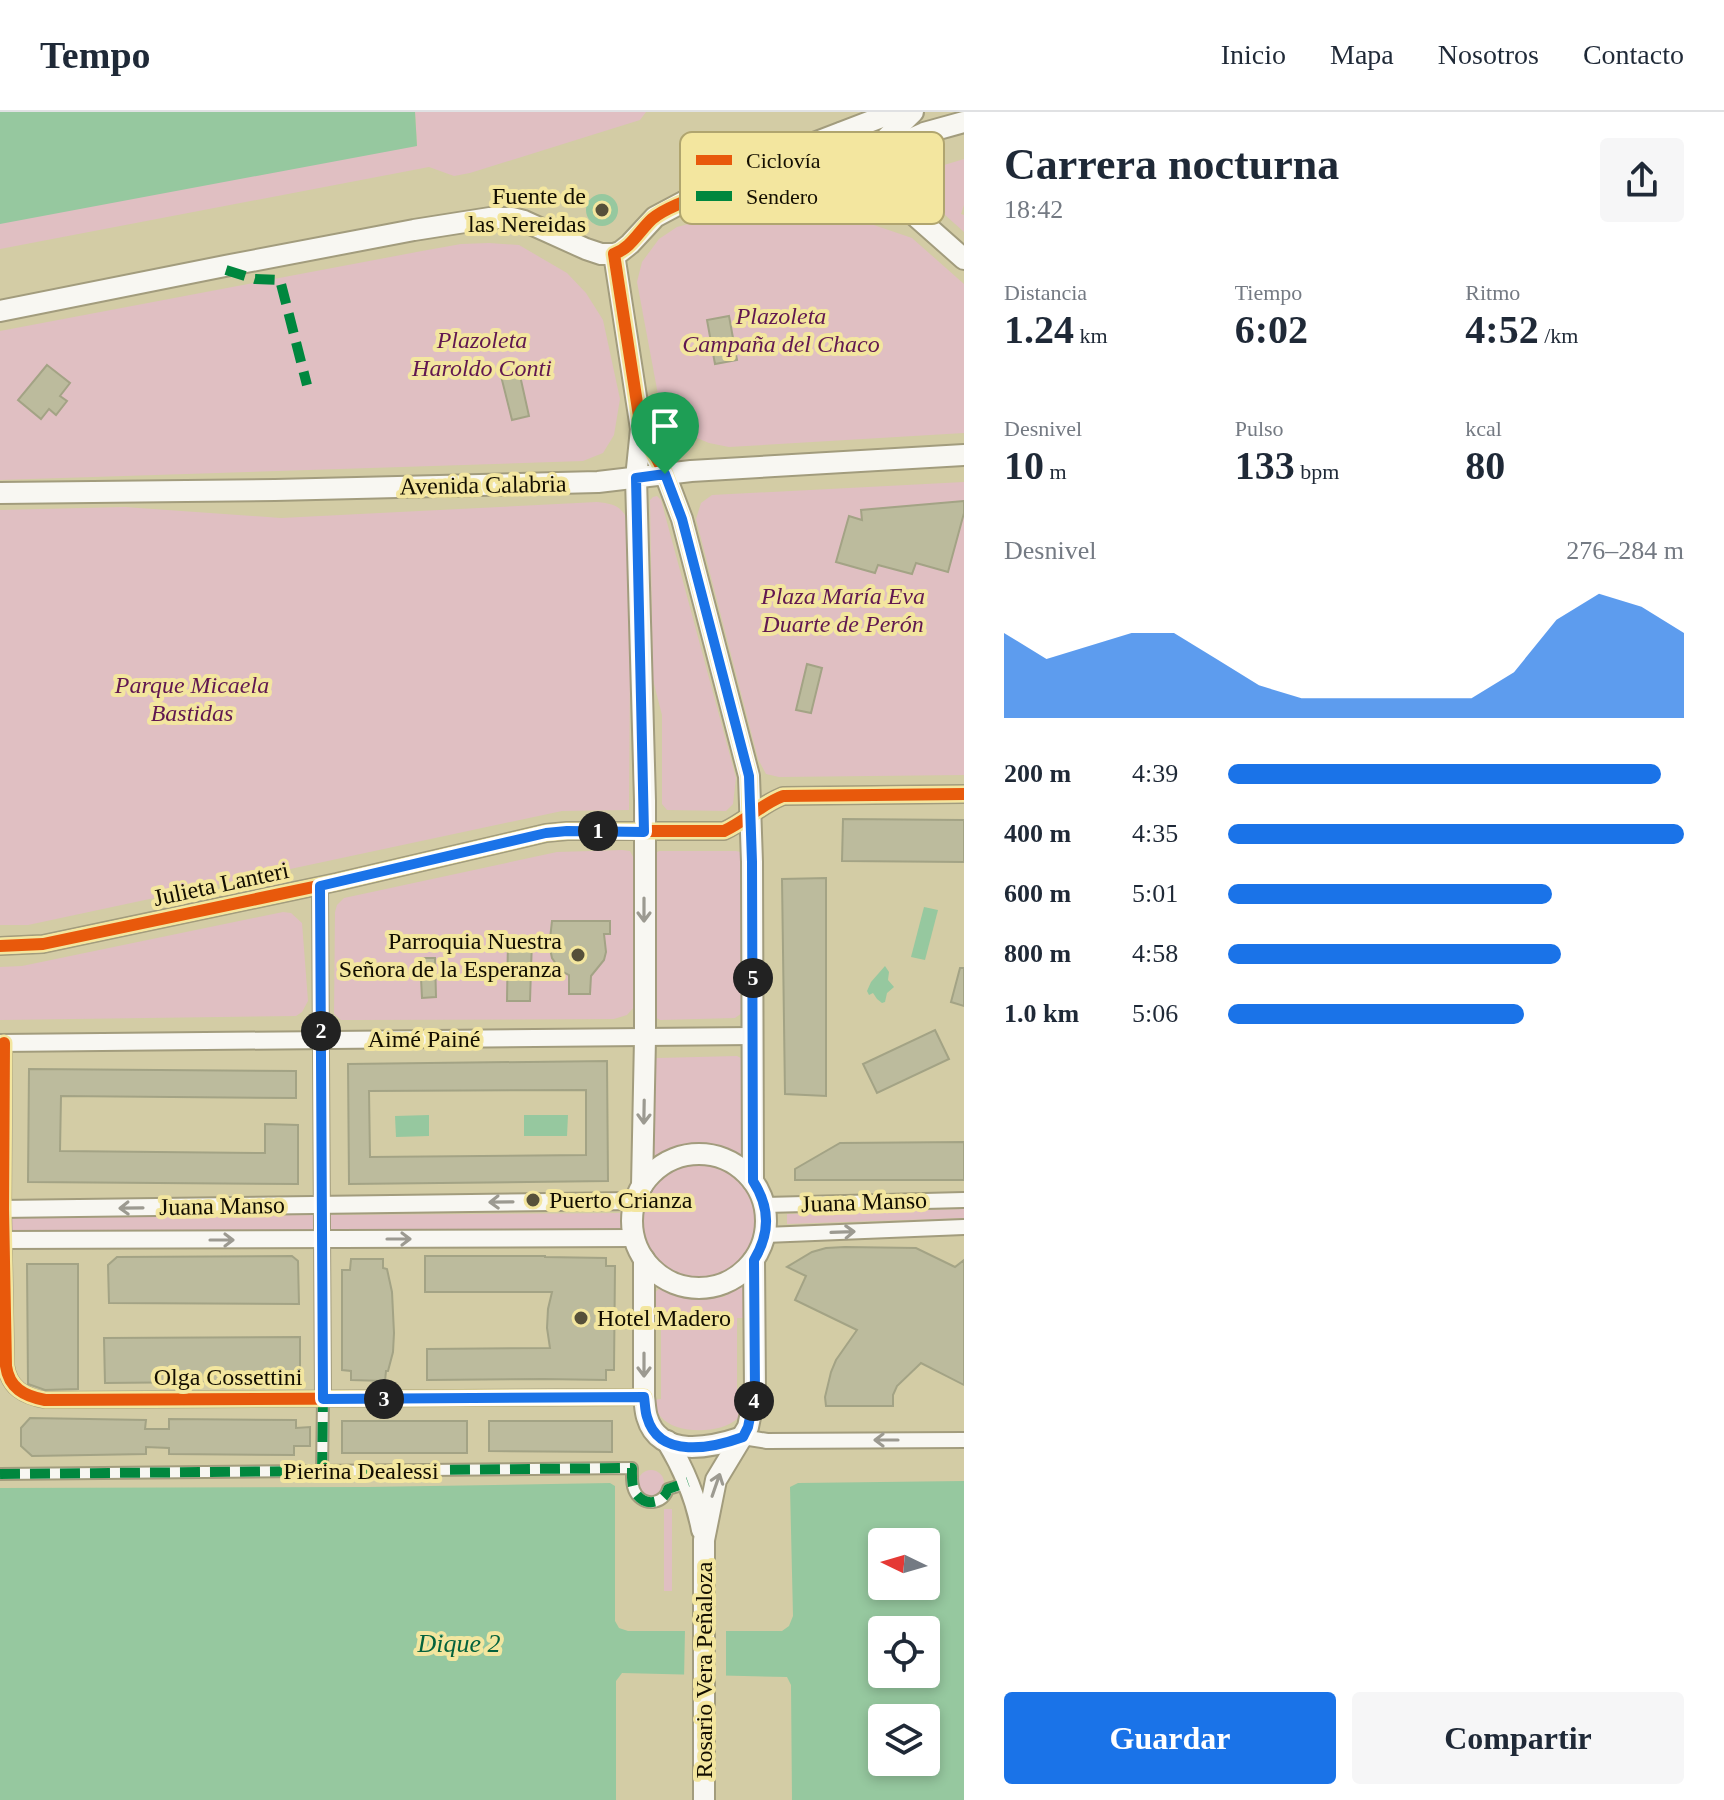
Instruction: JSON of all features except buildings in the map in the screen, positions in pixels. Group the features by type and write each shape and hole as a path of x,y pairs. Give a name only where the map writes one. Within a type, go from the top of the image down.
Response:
{"main road":[{"path":"844,132 895,112"},
{"path":"893,132 913,112"},
{"path":"928,132 964,122"},
{"path":"0,311 268,257 490,218 524,221 586,249 614,254 630,244 655,217 680,204"},
{"path":"924,224 964,259"},
{"path":"614,254 641,429 636,478 645,1038 639,1193"},
{"path":"641,429 665,474 682,519 749,776 753,1181"},
{"name":"Avenida Calabria","path":"0,493 598,482 665,474 964,455"},
{"name":"Juana Manso","path":"698,1153 711,1154 734,1163 753,1181 765,1205 765,1235 754,1260 732,1280 700,1288 676,1284 665,1279 644,1259 634,1238 632,1219 639,1193 649,1176 667,1162 698,1153"},
{"name":"Rosario Vera Peñaloza","path":"644,1259 644,1397 647,1418 656,1434 667,1441 678,1460 688,1482 704,1540"},
{"name":"Rosario Vera Peñaloza","path":"704,1800 704,1540 716,1480 748,1427 755,1393 754,1260"},
{"path":"667,1441 686,1447 708,1447 743,1437"}],"street":[{"name":"Julieta Lanteri","path":"0,946 43,944 320,886 546,833 724,831 740,824 766,803 783,796 964,794"},
{"path":"320,886 322,1472"},
{"name":"Aimé Painé","path":"2,1043 753,1036"},
{"path":"2,1043 2,1240"},
{"name":"Juana Manso","path":"2,1209 321,1205 639,1193"},
{"name":"Juana Manso","path":"765,1205 964,1200"},
{"name":"Juana Manso","path":"765,1235 964,1227"},
{"name":"Juana Manso","path":"2,1240 634,1238"},
{"name":"Olga Cossettini","path":"2,1240 6,1366 10,1381 21,1392 45,1400 644,1397"},
{"path":"743,1437 767,1441 964,1440"},
{"name":"Pierina Dealessi","path":"0,1474 632,1468 632,1485 637,1495 645,1501 654,1502 666,1496 668,1489 688,1482"}],"green space":[{"path":"415,112 646,112 640,120 470,173 454,176 429,167 0,249 0,190 417,146"},
{"path":"964,159 964,205 961,214 964,215 964,232 944,214 944,165"},
{"name":"Plazoleta Campaña del Chaco","path":"688,224 871,224 912,238 964,284 964,433 729,447 687,434 670,418 659,400 637,282 642,262 659,239 677,227"},
{"name":"Plazoleta Haroldo Conti","path":"489,243 519,245 567,273 586,293 603,320 620,399 614,435 603,453 583,461 0,480 0,331 422,251"},
{"name":"Plaza María Eva Duarte de Perón","path":"964,482 964,775 779,777 766,774 758,759 696,519 701,503 712,495"},
{"path":"657,496 661,500 736,778 733,804 726,811 667,810 662,804 662,715 653,680 650,500"},
{"name":"Parque Micaela Bastidas","path":"597,502 620,509 631,531 629,810 562,811 28,925 0,925 0,510 125,507 281,518"},
{"path":"630,851 634,859 634,1007 627,1015 614,1019 341,1020 334,1014 335,912 344,898 557,852"},
{"path":"659,851 736,851 741,852 745,859 746,1005 735,1018 660,1020 653,1016 652,855"},
{"path":"283,912 291,913 302,923 308,1001 296,1016 0,1020 0,967 22,966"},
{"path":"737,1056 743,1059 746,1152 741,1156 714,1145 697,1144 658,1156 653,1154 652,1060"},
{"path":"700,1160 723,1164 743,1177 756,1197 760,1220 756,1243 743,1263 723,1276 700,1280 677,1276 657,1263 644,1243 640,1220 644,1197 657,1177 677,1164"},
{"path":"964,1209 964,1218 787,1224 787,1214"},
{"path":"626,1213 627,1231 0,1234 0,1217"},
{"path":"734,1284 746,1289 746,1318 737,1318 737,1400 747,1401 745,1408 738,1418 721,1427 699,1430 677,1427 661,1417 652,1400 661,1399 661,1315 652,1314 655,1293 665,1286 683,1296 724,1297"},
{"path":"651,1470 661,1473 664,1483 661,1493 651,1496 641,1493 638,1483 641,1473"},
{"path":"664,1509 672,1509 672,1591 664,1591"}],"water":[{"path":"0,112 415,112 417,146 0,224"},
{"name":"Fuente de las Nereidas","path":"602,194 613,199 618,210 613,221 602,226 591,221 586,210 591,199"},
{"path":"924,907 938,910 925,960 911,957"},
{"path":"885,966 889,972 888,980 894,987 882,1003 867,991"},
{"path":"429,1115 429,1136 396,1137 395,1116"},
{"path":"524,1115 568,1115 567,1136 524,1136"},
{"name":"Dique 2","path":"964,1481 964,1800 792,1800 791,1685 787,1677 622,1673 616,1681 616,1800 0,1800 0,1488 610,1483 615,1486 615,1621 619,1628 628,1631 782,1631 789,1626 793,1616 790,1487 798,1483"}],"pier":[{"path":"685,1630 726,1631 726,1680 684,1679"}],"marked path":[{"path":"226,270 255,279 280,280 307,385"},
{"path":"322,1472 323,1399"},
{"path":"0,1474 632,1468 635,1492 641,1499 650,1502 663,1498 668,1489 688,1482"}],"cycle path":[{"path":"680,203 656,216 630,243 614,254 641,429 665,474 682,519 749,776 750,817"},
{"path":"0,946 43,944 337,882 546,833 724,831 783,796 964,794"},
{"path":"4,1043 6,1366 10,1380 24,1393 45,1400 644,1397"}],"place":[{"name":"Fuente de las Nereidas","path":"602,210"},
{"name":"Parroquia Nuestra Señora de la Esperanza","path":"578,955"},
{"name":"Puerto Crianza","path":"533,1200"},
{"name":"Hotel Madero","path":"581,1318"}],"route":[{"path":"665,474 682,519 749,776 753,1181 765,1205 767,1225 754,1260 755,1393 748,1427 743,1437 708,1447 694,1447 677,1445 656,1434 647,1418 644,1397 323,1399 320,886 546,833 644,832 636,478 665,474"}]}
